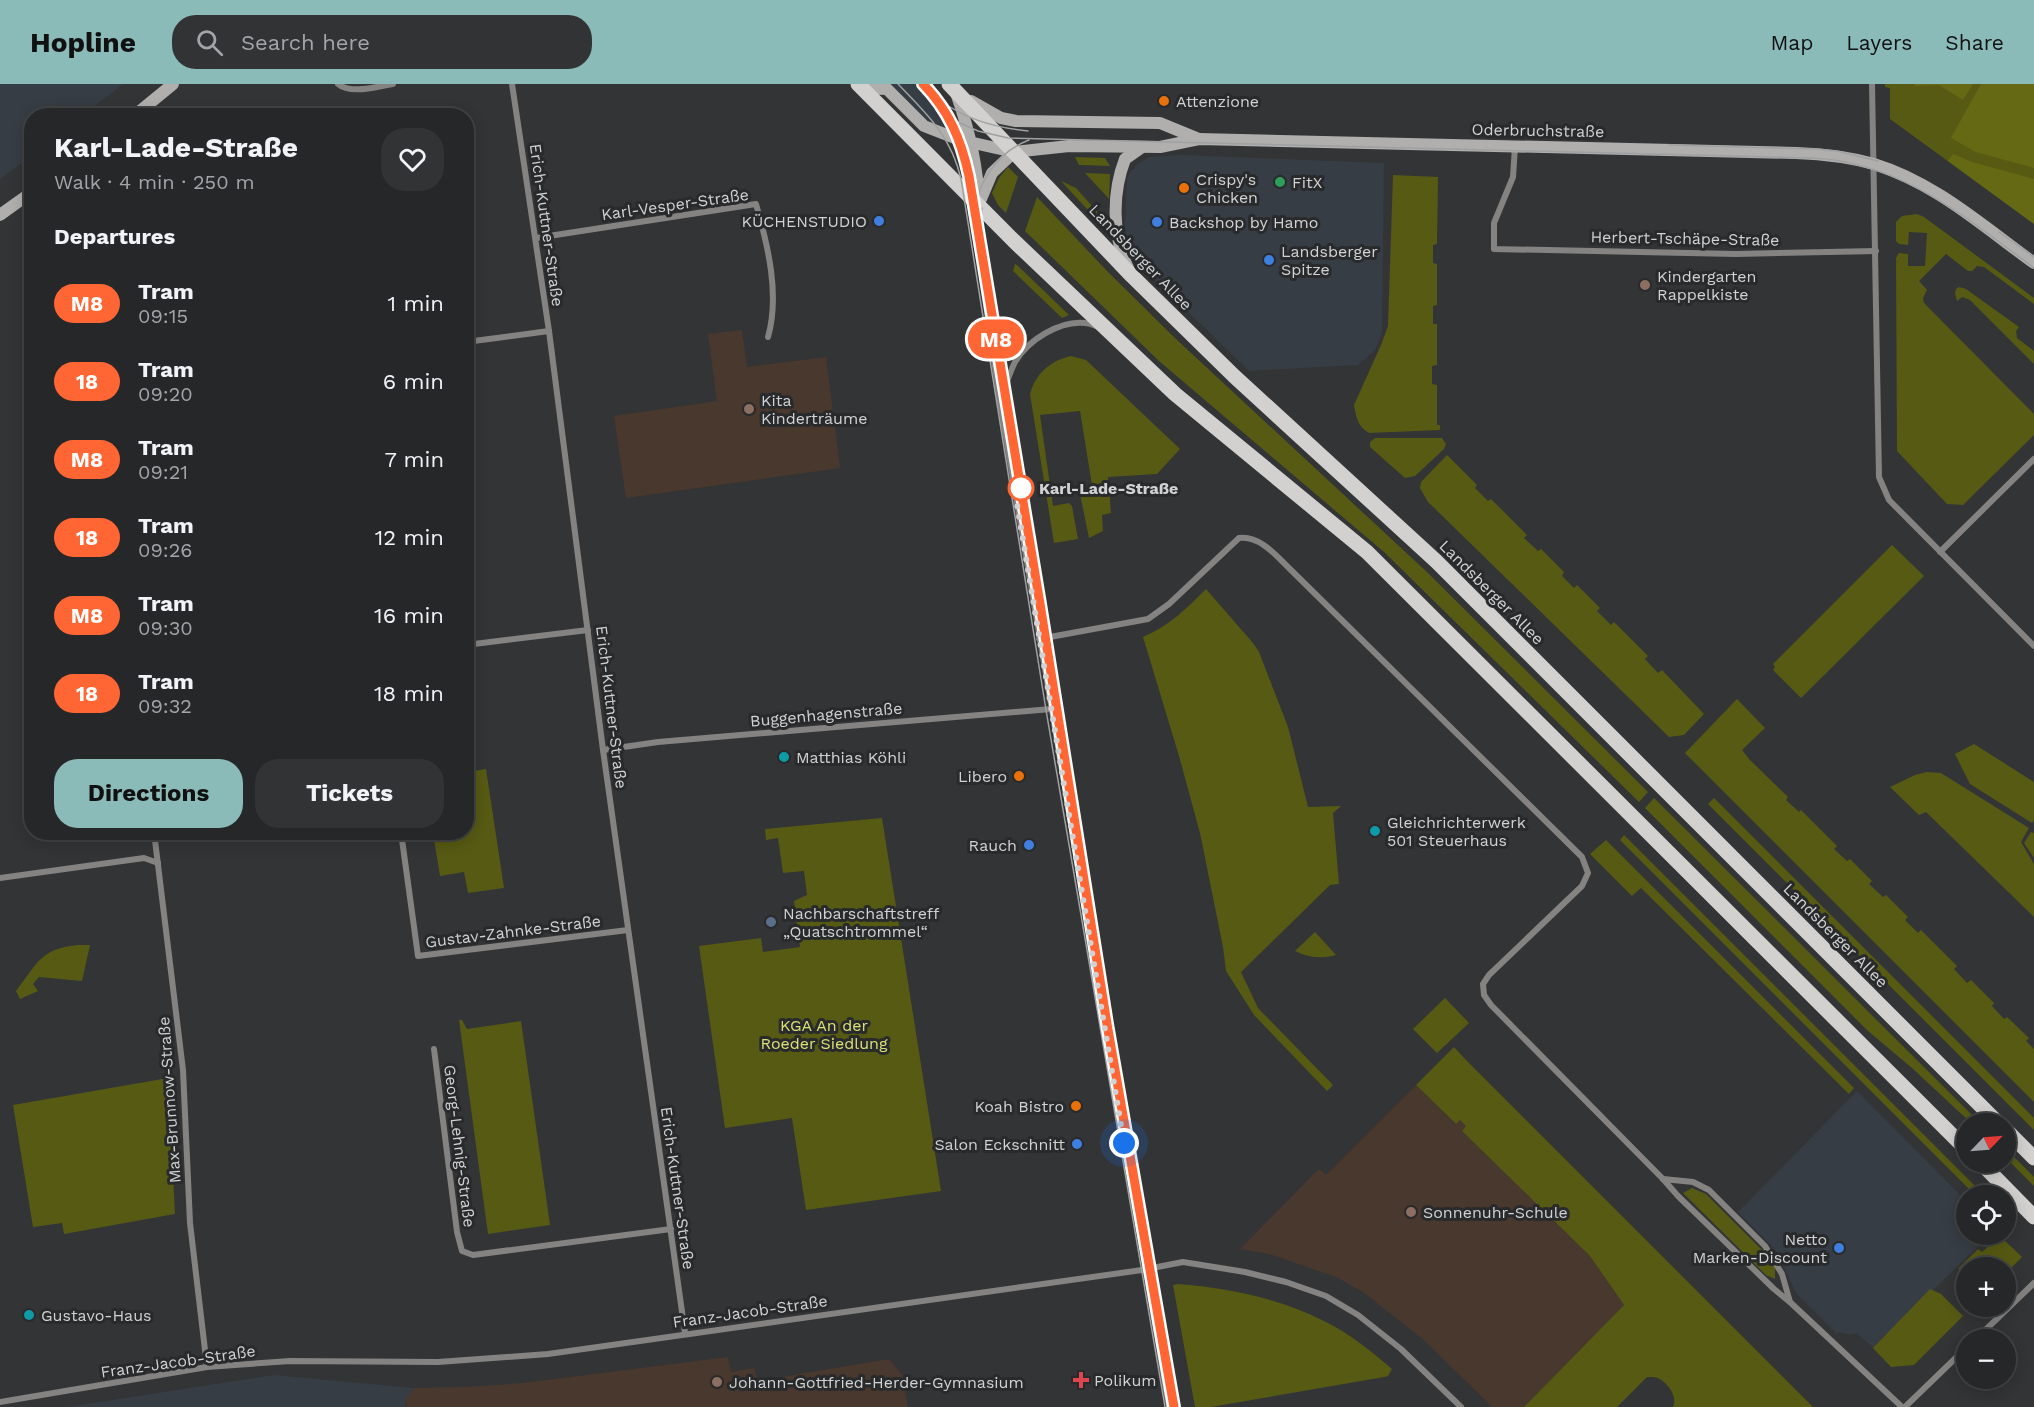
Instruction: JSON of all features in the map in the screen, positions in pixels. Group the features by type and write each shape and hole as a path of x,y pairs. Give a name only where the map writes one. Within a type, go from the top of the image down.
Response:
{"main road":[{"path":"860,86 979,206 1175,394 1367,552 1956,1139"},
{"name":"Landsberger Allee","path":"952,87 1132,276 1234,376 1436,561 1988,1113"},
{"path":"2016,1140 2034,1158"},
{"path":"1991,1173 2034,1217"}],"street":[{"path":"144,108 173,84"},
{"path":"338,84 343,88 356,89 393,84"},
{"name":"Erich-Kuttner-Straße","path":"512,84 549,331 603,750 685,1333"},
{"path":"1872,84 1879,477 1889,500 2034,646"},
{"name":"Oderbruchstraße","path":"860,86 887,89 924,126 970,142 1014,152 1070,146 1160,147 1199,139 1819,154 1874,165 1921,184 1948,200 2034,263"},
{"path":"952,87 970,142 977,180 979,206 975,236 1000,401 1169,1407"},
{"name":"Oderbruchstraße","path":"952,87 982,108 1016,121 1160,123 1199,139"},
{"name":"Herbert-Tschäpe-Straße","path":"1515,146 1514,177 1494,223 1494,249 1736,254 1876,251"},
{"path":"1132,276 1122,256 1116,228 1118,184 1125,159 1142,147"},
{"path":"979,206 990,177 1014,152"},
{"path":"0,215 24,198"},
{"name":"Karl-Vesper-Straße","path":"536,238 756,204 774,298 768,337"},
{"path":"1000,401 1015,362 1038,338 1062,325 1084,323 1106,329"},
{"path":"474,341 549,331"},
{"path":"1940,552 2034,459"},
{"path":"1039,639 1148,619 1168,604 1239,538 1248,537 1257,540 1293,572 1582,857 1588,873 1582,886 1489,975 1483,984 1484,995 1523,1039 1715,1234 1903,1407 1956,1357"},
{"path":"474,644 588,630"},
{"name":"Buggenhagenstraße","path":"603,750 658,741 1052,709"},
{"name":"Max-Brunnow-Straße","path":"155,840 183,1070 190,1223 207,1367"},
{"name":"Gustav-Zahnke-Straße","path":"402,840 418,956 628,930"},
{"path":"0,878 144,858 158,863"},
{"name":"Georg-Lehnig-Straße","path":"434,1048 457,1232 462,1251 473,1255 671,1228"},
{"path":"1663,1179 1693,1182 1709,1190 1765,1246 1782,1274 1791,1303"},
{"name":"Franz-Jacob-Straße","path":"0,1402 207,1367 290,1361 438,1362 548,1354 1146,1270 1183,1262 1245,1272 1286,1282 1326,1296 1358,1315 1401,1349 1461,1407"},
{"path":"1986,1329 2034,1283"}],"shaded area":[{"path":"0,84 123,84 92,108 24,108 24,161 0,179"},
{"path":"888,84 929,84 944,100 961,133 919,115"},
{"path":"1915,84 1973,84 1963,100 1939,85 1915,86"},
{"path":"1981,84 2034,84 2034,168 1976,152 1951,138"},
{"path":"1953,154 1972,162 2034,179 2034,224 1948,161"},
{"path":"1182,155 1384,163 1382,333 1375,350 1358,365 1249,371 1151,276 1124,244 1127,179 1139,163 1149,157"},
{"name":"Kita Kinderträume","path":"742,330 747,367 826,357 840,468 626,498 614,416 717,401 708,334"},
{"name":"Sonnenuhr-Schule","path":"1416,1085 1455,1124 1460,1120 1467,1126 1462,1131 1590,1256 1624,1305 1524,1407 1492,1407 1425,1341 1363,1292 1336,1277 1269,1254 1240,1249 1319,1169 1326,1175"},
{"path":"1857,1091 1956,1191 1956,1245 1980,1245 1967,1257 1956,1257 1956,1268 1873,1348 1857,1333 1850,1335 1840,1332 1837,1334 1796,1293 1778,1254 1738,1212"},
{"name":"Johann-Gottfried-Herder-Gymnasium","path":"728,1357 731,1372 754,1368 758,1381 889,1359 903,1376 908,1407 407,1407 405,1400 414,1388 523,1383"},
{"path":"274,1375 414,1388 405,1400 406,1407 67,1407"}],"green space":[{"path":"1885,84 2034,84 2034,224 1890,119 1890,88 1885,87"},
{"path":"1075,157 1105,158 1110,166 1079,165"},
{"path":"1008,167 1018,177 1006,213 998,205 992,193 999,178"},
{"path":"1085,173 1110,174 1109,199"},
{"path":"1393,175 1438,177 1437,244 1433,245 1433,263 1437,264 1437,305 1433,306 1433,324 1437,324 1437,365 1432,366 1432,384 1437,385 1437,425 1440,425 1440,430 1369,433 1360,425 1354,405 1388,326"},
{"path":"1061,181 1076,188 1108,224 1106,226 1100,223"},
{"path":"1037,197 1176,339 1428,573 1648,792 1639,802 1384,552 1159,361 1025,231"},
{"path":"1917,214 2034,298 2034,304 1984,267 1977,266 1972,271 1968,271 1946,254 1919,281 1927,290 1923,298 1924,303 2034,414 2034,435 1963,505 1947,504 1897,451 1896,258 1899,253 1908,254 1908,266 1925,266 1927,233 1909,232 1908,245 1899,244 1896,241 1896,222 1902,216"},
{"path":"1015,264 1069,315 1062,318 1013,271"},
{"path":"1959,287 1966,289 2019,327 2016,331 2017,338 2034,351 2034,364 1970,300 1962,297 1957,301 1955,293"},
{"path":"1071,356 1086,360 1180,449 1157,474 1108,477 1111,513 1102,515 1103,531 1089,538 1080,494 1093,491 1080,411 1040,415 1053,506 1069,503 1072,506 1078,539 1054,543 1030,394 1036,380 1045,369"},
{"path":"1375,438 1442,438 1446,444 1444,449 1415,476 1405,478 1370,447 1370,442"},
{"path":"1447,455 1477,485 1475,488 1488,501 1491,499 1527,535 1524,538 1538,551 1541,549 1564,572 1562,576 1574,588 1577,585 1600,608 1597,611 1611,625 1614,622 1648,656 1645,659 1658,673 1662,670 1704,714 1684,735 1669,737 1428,502 1420,488 1421,482"},
{"path":"1892,545 1924,576 1801,698 1773,670 1775,667 1773,664"},
{"path":"1206,589 1259,652 1288,727 1308,807 1341,806 1333,813 1339,884 1330,885 1241,972 1258,1008 1333,1085 1327,1091 1254,1015 1226,971 1200,833 1143,637 1169,622"},
{"path":"1737,699 1765,728 1742,750 1750,760 1788,797 1786,800 1799,812 1801,810 1837,846 1834,849 1847,861 1850,859 1872,881 1869,884 1883,897 1886,895 1908,917 1905,920 1918,933 1921,930 1957,966 1954,969 1967,983 1971,980 1994,1003 1992,1006 2004,1019 2007,1017 2029,1038 2026,1041 2034,1049 2034,1102 1685,753"},
{"path":"1974,744 2034,782 2034,820 2032,823 1970,784 1955,754"},
{"path":"486,769 504,888 468,893 464,872 440,876 434,840 474,840 474,771"},
{"path":"1927,772 1941,773 2029,828 2021,842 2034,864 2034,917 1926,812 1919,815 1890,787"},
{"path":"1654,798 1970,1113 1960,1113 1868,1031 1645,808"},
{"path":"1714,798 2034,1118 2034,1130 1708,804"},
{"name":"KGA An der Roeder Siedlung","path":"882,818 941,1191 806,1210 792,1118 725,1128 699,946 761,938 763,952 800,947 794,901 807,895 804,871 783,873 778,838 766,840 765,829"},
{"path":"2031,832 2034,833 2034,858 2024,843"},
{"path":"1624,835 1956,1167 1956,1173 1962,1173 1974,1185 1965,1185 1620,840"},
{"path":"1606,840 1854,1088 1849,1094 1641,888 1632,896 1590,854"},
{"path":"1315,932 1336,955 1315,957 1295,951"},
{"path":"77,945 90,945 82,981 39,977 33,984 38,991 20,999 16,991 41,959 55,950"},
{"path":"1445,998 1469,1023 1437,1053 1413,1029"},
{"path":"459,1020 462,1020 467,1029 521,1021 550,1225 488,1234"},
{"path":"1454,1047 1813,1407 1673,1407 1673,1395 1662,1380 1647,1377 1617,1407 1524,1407 1624,1305 1590,1256 1462,1131 1466,1126 1460,1120 1456,1124 1416,1085"},
{"path":"168,1078 175,1214 64,1234 62,1223 33,1227 13,1105"},
{"path":"2016,1159 2034,1177 2034,1186 2016,1168"},
{"path":"1692,1188 1706,1194 1768,1256 1775,1268 1775,1279 1766,1275 1683,1193"},
{"path":"1990,1245 2009,1245 2022,1257 2016,1263 2016,1257 1970,1257 1978,1249 1982,1252"},
{"path":"1173,1285 1253,1295 1307,1313 1351,1337 1392,1369 1388,1376 1384,1377 1211,1407 1195,1407"},
{"path":"1930,1289 1941,1294 1956,1309 1956,1317 1962,1317 1914,1365 1891,1367 1873,1348"}],"tram line":[{"path":"898,84 945,138 961,179 1046,710 1165,1407"},
{"path":"923,84 941,105 954,128 963,152 969,179"},
{"name":"M8","path":"923,84 944,108 956,130 969,176 1107,1024 1174,1407"},
{"path":"941,101 982,122 1028,131"},
{"path":"949,118 978,131 1008,138 1811,158 1843,162 1874,169 1930,195 1983,230 2034,268"},
{"path":"972,221 978,195 989,172 1006,153 1029,140"},
{"path":"1669,145 1816,149 1837,151 1878,161"},
{"path":"982,208 980,231 982,256"},
{"path":"1999,232 2034,257"},
{"path":"988,291 1070,792"},
{"path":"1141,1212 1174,1407"}],"place":[{"name":"Attenzione","path":"1164,101"},
{"name":"FitX","path":"1280,182"},
{"name":"Crispy's Chicken","path":"1184,188"},
{"name":"KÜCHENSTUDIO","path":"879,221"},
{"name":"Backshop by Hamo","path":"1157,222"},
{"name":"Landsberger Spitze","path":"1269,260"},
{"name":"Kindergarten Rappelkiste","path":"1645,285"},
{"name":"Kita Kinderträume","path":"749,409"},
{"name":"Karl-Lade-Straße","path":"1021,488"},
{"name":"Matthias Köhli","path":"784,757"},
{"name":"Libero","path":"1019,776"},
{"name":"Gleichrichterwerk 501 Steuerhaus","path":"1375,831"},
{"name":"Rauch","path":"1029,845"},
{"name":"Nachbarschaftstreff „Quatschtrommel“","path":"771,922"},
{"name":"Koah Bistro","path":"1076,1106"},
{"name":"Salon Eckschnitt","path":"1077,1144"},
{"name":"Sonnenuhr-Schule","path":"1411,1212"},
{"name":"Netto Marken-Discount","path":"1839,1248"},
{"name":"Gustavo-Haus","path":"29,1315"},
{"name":"Polikum","path":"1081,1380"},
{"name":"Johann-Gottfried-Herder-Gymnasium","path":"717,1382"}],"route":[{"path":"1021,488 1015,492 1124,1143"}]}
